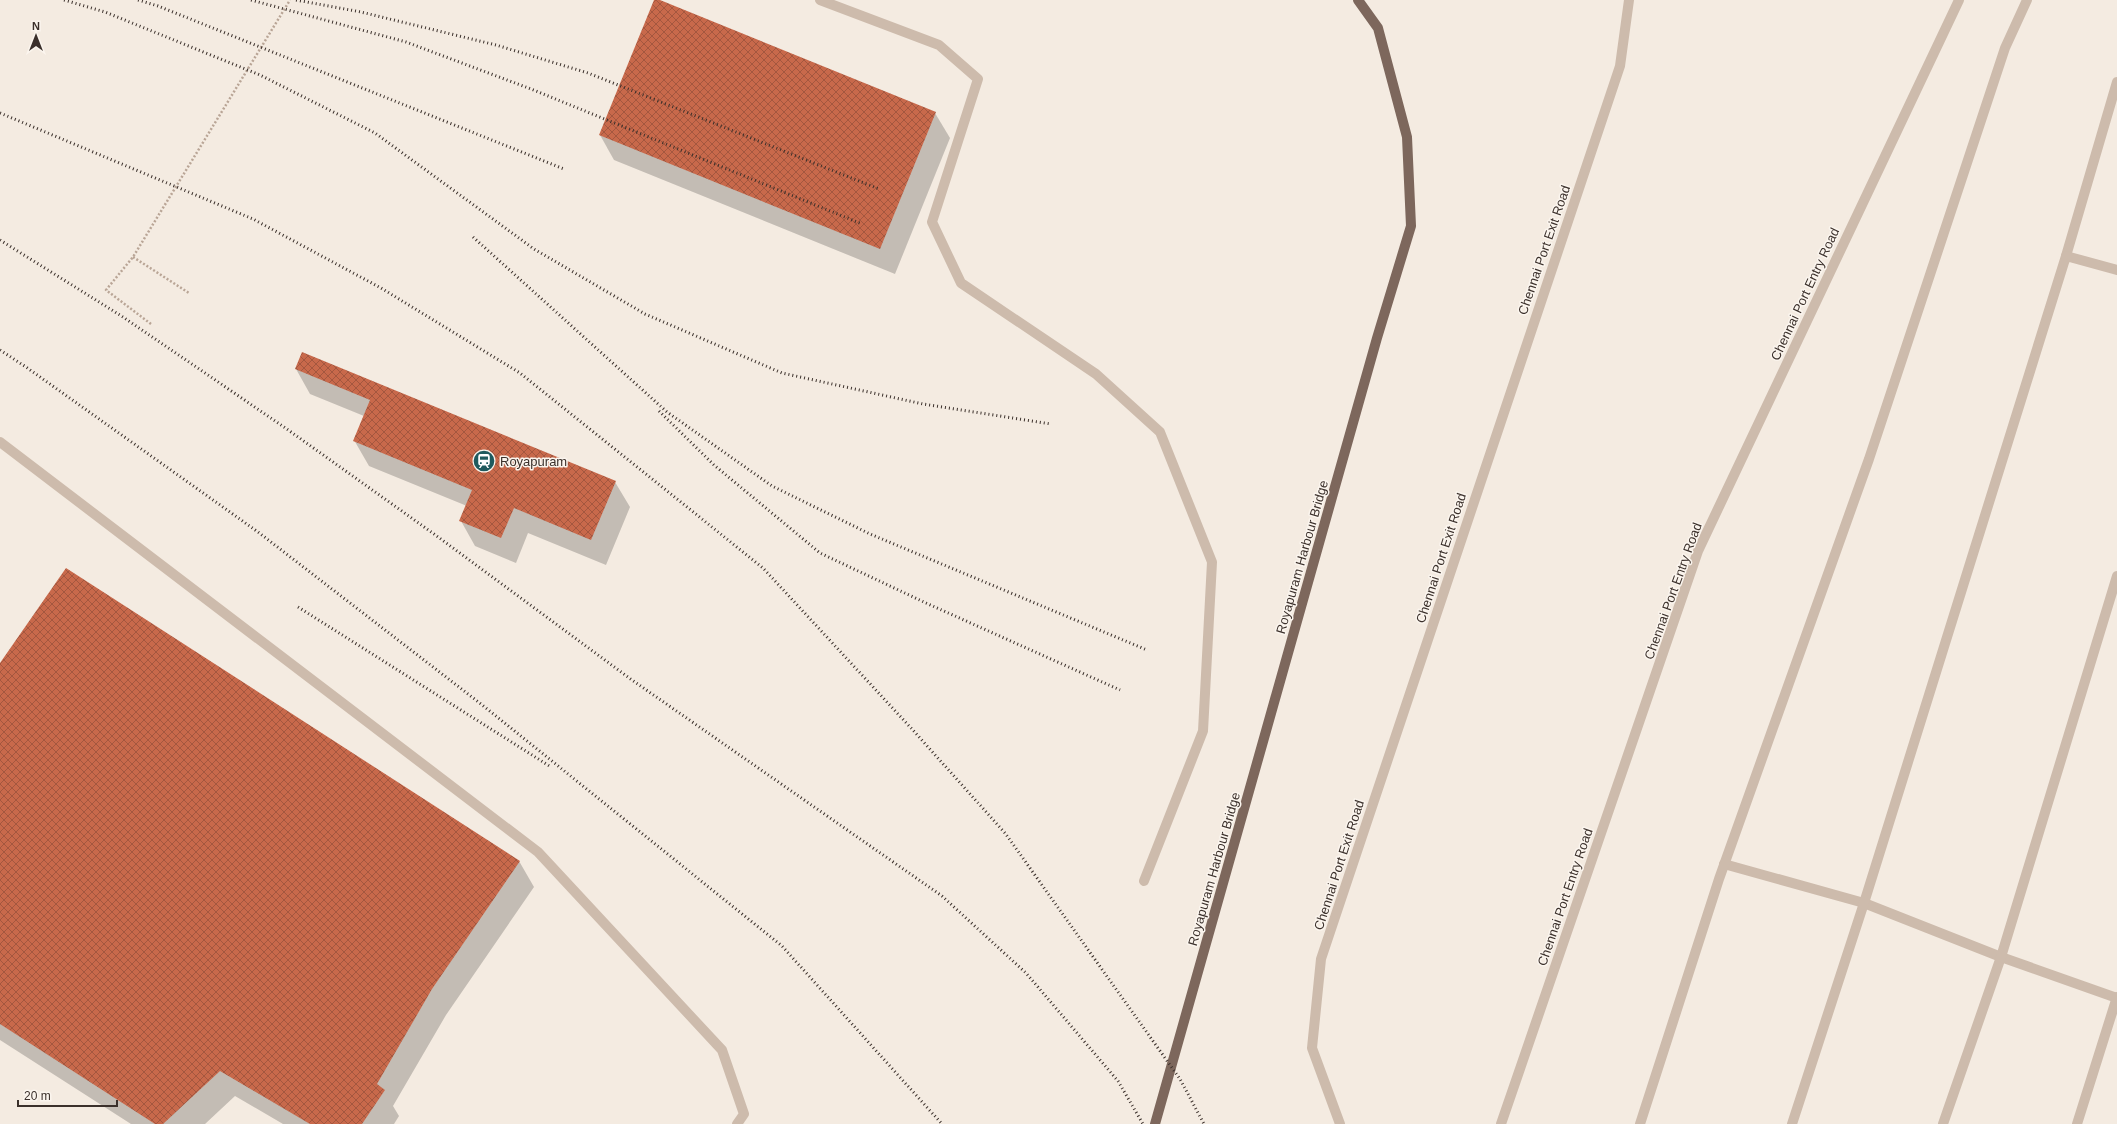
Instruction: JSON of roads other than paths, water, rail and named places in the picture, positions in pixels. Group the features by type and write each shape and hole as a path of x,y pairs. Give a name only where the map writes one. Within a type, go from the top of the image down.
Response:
{"main road":[{"name":"Royapuram Harbour Bridge","path":"1155,1124 1377,338 1411,226 1407,137 1378,28 1358,0"}],"lane":[{"path":"820,0 939,44 978,79 932,222 961,283 1096,374 1160,432 1212,562 1203,731 1144,881"},
{"name":"Chennai Port Exit Road","path":"1340,1124 1312,1048 1321,959 1620,66 1629,0"},
{"name":"Chennai Port Entry Road","path":"1501,1124 1698,551 1959,0"},
{"path":"1640,1124 1724,864 1869,459 2005,48 2028,0"},
{"path":"1792,1124 1864,903 2066,256 2117,82"},
{"path":"2066,256 2117,270"},
{"path":"0,442 538,852 722,1050 744,1114 737,1124"},
{"path":"1943,1124 2001,957 2117,576"},
{"path":"1724,864 1864,903 2001,957 2117,998 2077,1124"}],"railway":[{"path":"64,0 105,12 260,75 375,133 534,249 645,314 782,373 923,404 1051,424"},
{"path":"138,0 158,6 564,169"},
{"path":"251,0 406,42 531,89 862,224"},
{"path":"296,0 361,12 496,45 588,73 879,189"},
{"path":"0,113 253,219 381,288 520,373 763,568 911,728 1005,833 1180,1079 1204,1124"},
{"path":"473,237 667,412 772,486 870,534 1147,650"},
{"path":"0,240 123,317 284,427 434,534 632,680 942,896 1026,973 1118,1081 1143,1124"},
{"path":"0,350 258,532 481,704 782,946 942,1124"},
{"path":"659,411 714,465 820,553 926,603 1120,690"},
{"path":"298,607 551,767"}],"place":[{"name":"Royapuram","path":"484,461"}]}
